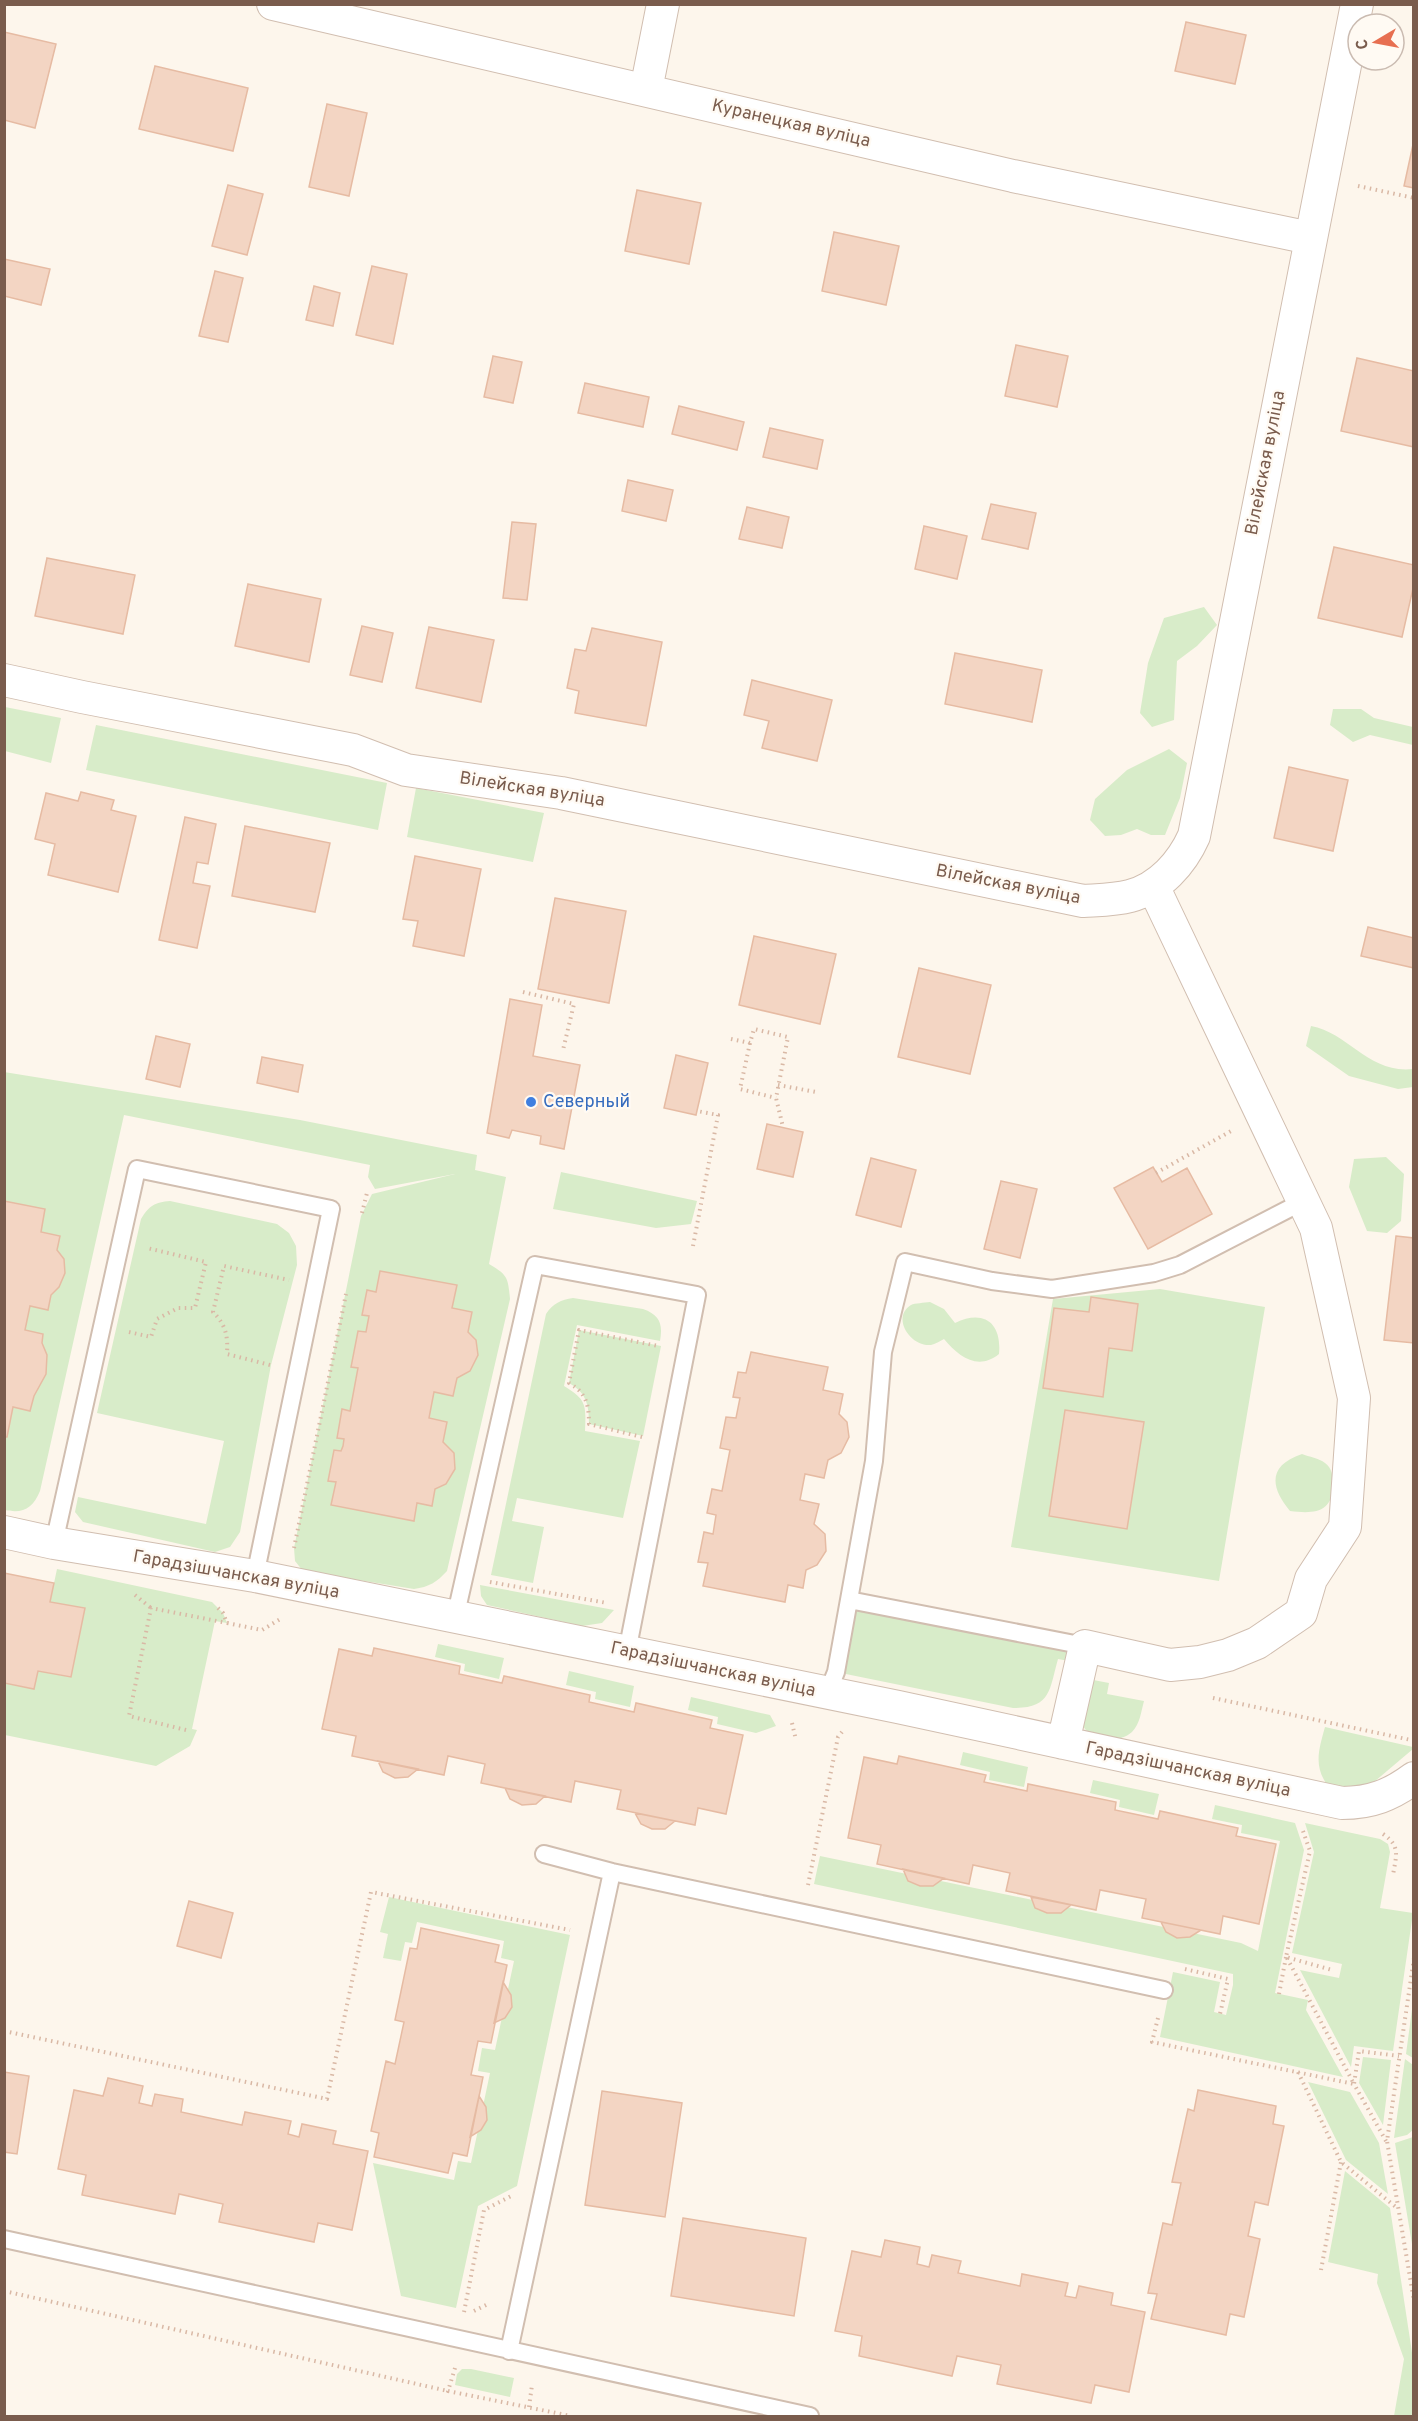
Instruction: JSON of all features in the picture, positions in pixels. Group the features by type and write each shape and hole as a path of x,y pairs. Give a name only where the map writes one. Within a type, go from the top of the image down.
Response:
{"street":[{"name":"Куранецкая вуліца","path":"273,4 1013,176 1310,238"},
{"path":"646,90 663,4"},
{"name":"Вілейская вуліца","path":"4,680 353,750 406,770 561,793 1083,902 1130,896 1153,886 1185,856 1194,836 1357,4"},
{"path":"1063,1743 1085,1646 1170,1665 1200,1662 1228,1655 1257,1643 1301,1613 1311,1579 1345,1527 1354,1398 1316,1228 1153,886"},
{"name":"Гарадзішчанская вуліца","path":"4,1532 54,1543 255,1576 1342,1803 1363,1803 1383,1797 1413,1778"}],"lane":[{"path":"54,1543 136,1169 331,1209 255,1576"},
{"path":"827,1694 836,1672 874,1461 883,1353 905,1262 992,1281 1052,1289 1143,1275 1180,1265 1304,1201"},
{"path":"455,1618 535,1266 697,1295 627,1652"},
{"path":"849,1600 1085,1646"},
{"path":"544,1854 612,1872 1164,1990"},
{"path":"509,2351 612,1872"},
{"path":"4,2239 810,2416"}],"path":[{"path":"1357,185 1413,198"},
{"path":"523,992 574,1004 563,1050"},
{"path":"776,1098 740,1089 754,1029 788,1037 776,1098 783,1128"},
{"path":"731,1039 750,1043"},
{"path":"778,1085 816,1092"},
{"path":"693,1246 718,1114 697,1111"},
{"path":"1156,1173 1262,1114"},
{"path":"361,1216 367,1193"},
{"path":"124,1331 151,1337 157,1319 178,1308 195,1308 206,1262 145,1248"},
{"path":"271,1365 227,1354 228,1338 223,1321 213,1312 224,1266 292,1281"},
{"path":"295,1555 348,1285"},
{"path":"646,1438 589,1424 589,1408 585,1397 578,1388 569,1383 579,1330 665,1347"},
{"path":"483,1580 616,1605"},
{"path":"186,1730 129,1716 151,1608 227,1623"},
{"path":"1206,1696 1413,1741"},
{"path":"807,1888 837,1748"},
{"path":"1280,1994 1310,1851"},
{"path":"4,2031 327,2099 371,1892 576,1931"},
{"path":"1286,1957 1332,1970"},
{"path":"1286,1957 1387,2141"},
{"path":"1413,1958 1387,2141 1413,2301"},
{"path":"1164,1990 1152,2042 1354,2084"},
{"path":"1354,2084 1359,2051 1399,2056"},
{"path":"1298,2072 1341,2162 1398,2208"},
{"path":"1321,2270 1341,2162"},
{"path":"4,2291 448,2391 572,2416"},
{"path":"448,2391 453,2370 458,2364"},
{"path":"529,2408 531,2381"}],"green space":[{"path":"1204,607 1217,625 1197,646 1177,661 1174,720 1152,727 1140,713 1148,663 1164,618"},
{"path":"5,707 61,718 51,763 5,751"},
{"path":"1333,709 1361,709 1374,718 1413,727 1413,745 1370,735 1353,742 1330,725"},
{"path":"96,725 387,783 378,830 86,770"},
{"path":"1169,749 1187,763 1180,798 1165,835 1151,835 1137,829 1121,835 1105,836 1090,820 1095,799 1127,770"},
{"path":"416,788 544,813 533,862 407,837"},
{"path":"1311,1026 1337,1036 1384,1065 1398,1069 1413,1069 1413,1087 1398,1089 1349,1076 1306,1046"},
{"path":"4,1072 300,1120 477,1155 475,1170 506,1177 489,1264 506,1278 510,1299 447,1571 440,1578 414,1589 303,1571 295,1561 294,1548 361,1216 372,1194 455,1174 375,1189 368,1177 370,1165 124,1115 40,1491 31,1506 17,1511 5,1510"},
{"path":"1386,1157 1404,1174 1401,1221 1387,1233 1367,1231 1349,1187 1354,1159"},
{"path":"561,1172 697,1201 691,1224 656,1228 553,1209"},
{"path":"170,1201 277,1224 289,1233 296,1246 297,1265 271,1365 240,1532 230,1547 215,1552 83,1522 75,1512 78,1497 206,1524 224,1441 97,1413 141,1219 153,1206 160,1202"},
{"path":"1160,1289 1265,1307 1219,1581 1011,1547 1053,1299"},
{"path":"573,1298 643,1309 657,1317 660,1325 660,1341 577,1325 564,1386 577,1395 584,1404 585,1431 640,1441 623,1518 517,1498 512,1521 544,1527 533,1583 491,1575 546,1314 551,1307"},
{"path":"930,1302 944,1309 955,1323 975,1318 982,1318 989,1322 997,1334 999,1354 984,1361 969,1360 944,1339 931,1345 916,1341 910,1336 903,1323 905,1310 917,1303"},
{"path":"579,1330 661,1346 643,1436 589,1424 586,1400 580,1391 569,1383"},
{"path":"1302,1454 1323,1461 1329,1467 1332,1475 1330,1501 1320,1510 1290,1511 1278,1493 1276,1477 1278,1470 1283,1464"},
{"path":"57,1569 212,1602 223,1613 227,1623 215,1621 192,1729 197,1730 190,1746 156,1766 5,1735 4,1683 34,1689 38,1671 70,1677 84,1608 50,1602"},
{"path":"480,1585 614,1610 602,1623 582,1626 487,1605 481,1596"},
{"path":"849,1600 1072,1644 1069,1661 1058,1659 1050,1689 1042,1701 1035,1705 1013,1708 836,1672"},
{"path":"438,1644 504,1658 499,1679 464,1671 465,1664 435,1657"},
{"path":"569,1671 634,1686 630,1707 595,1699 596,1692 566,1685"},
{"path":"1088,1679 1109,1683 1107,1694 1144,1701 1139,1722 1132,1732 1119,1739 1111,1740 1096,1737 1084,1728 1081,1711"},
{"path":"691,1697 770,1715 776,1726 756,1733 717,1724 718,1717 688,1710"},
{"path":"1325,1727 1413,1747 1413,1749 1374,1782 1348,1790 1328,1786 1323,1779 1319,1764 1319,1750"},
{"path":"963,1752 1028,1767 1024,1787 989,1780 990,1772 960,1765"},
{"path":"1093,1780 1159,1794 1154,1815 1119,1807 1120,1800 1090,1793"},
{"path":"1215,1805 1295,1823 1304,1850 1275,1993 1308,2000 1306,2010 1343,2077 1160,2037 1173,1972 1220,1982 1214,2012 1226,2015 1233,1985 1233,1974 814,1884 820,1856 1241,1943 1258,1951 1280,1841 1241,1833 1242,1825 1212,1819"},
{"path":"1305,1823 1380,1839 1388,1844 1390,1852 1380,1908 1413,1913 1393,2051 1354,2046 1351,2067 1300,1970 1339,1978 1342,1964 1292,1953 1314,1852"},
{"path":"389,1897 570,1935 517,2186 478,2206 456,2308 401,2296 373,2163 454,2180 458,2161 471,2163 490,2073 478,2071 482,2048 495,2050 514,1961 501,1958 504,1941 417,1922 412,1943 405,1942 401,1961 383,1958 388,1934 380,1932"},
{"path":"1413,2002 1413,2058 1406,2054"},
{"path":"1363,2057 1391,2060 1383,2125 1359,2083"},
{"path":"1405,2059 1413,2065 1413,2130 1407,2135 1394,2138"},
{"path":"1308,2082 1350,2092 1379,2143 1388,2194 1346,2160"},
{"path":"1413,2137 1413,2250 1395,2143"},
{"path":"1345,2171 1390,2208 1413,2359 1413,2416 1394,2416 1404,2359 1377,2283 1378,2274 1328,2262"},
{"path":"462,2369 514,2378 510,2397 455,2385 457,2374"}],"building":[{"path":"1186,22 1246,35 1235,84 1175,71"},
{"path":"4,32 56,44 35,128 4,120"},
{"path":"155,66 248,88 233,151 139,129"},
{"path":"327,104 367,113 349,196 309,187"},
{"path":"1414,140 1414,188 1404,186"},
{"path":"228,185 263,194 247,255 212,246"},
{"path":"637,190 701,203 689,264 625,251"},
{"path":"834,232 899,246 886,305 822,291"},
{"path":"4,259 50,269 41,305 4,296"},
{"path":"372,266 407,274 393,344 356,335"},
{"path":"215,271 243,278 228,342 199,336"},
{"path":"314,286 340,293 333,326 306,320"},
{"path":"1016,345 1068,356 1057,407 1005,396"},
{"path":"493,356 522,362 513,403 484,397"},
{"path":"1357,358 1414,371 1414,447 1341,431"},
{"path":"585,383 649,397 643,427 578,413"},
{"path":"679,406 744,422 737,450 672,434"},
{"path":"770,428 823,440 817,469 763,457"},
{"path":"628,480 673,490 666,521 622,511"},
{"path":"991,504 1036,513 1028,549 982,539"},
{"path":"747,507 789,517 782,548 739,539"},
{"path":"512,522 536,524 527,600 503,598"},
{"path":"924,526 967,536 957,579 915,569"},
{"path":"1334,547 1414,565 1414,584 1402,637 1318,618"},
{"path":"47,558 135,575 123,634 35,616"},
{"path":"248,584 321,599 309,662 235,646"},
{"path":"362,626 393,633 382,682 350,675"},
{"path":"429,627 494,640 481,702 416,688"},
{"path":"592,628 662,642 646,726 575,713 579,691 567,688 575,649 586,651"},
{"path":"955,653 1042,670 1032,722 945,704"},
{"path":"752,680 832,700 817,761 762,748 769,721 744,715"},
{"path":"1289,767 1348,780 1333,851 1274,838"},
{"path":"81,792 114,800 111,810 136,816 118,892 48,875 55,844 35,839 46,793 78,801"},
{"path":"185,817 216,824 208,864 197,862 193,883 210,886 197,948 159,940"},
{"path":"245,826 330,843 315,912 232,896"},
{"path":"415,856 481,869 464,956 413,946 418,921 403,919"},
{"path":"555,898 626,911 609,1003 538,989"},
{"path":"1368,927 1414,938 1414,968 1361,956"},
{"path":"754,936 836,954 820,1024 739,1005"},
{"path":"919,968 991,985 970,1074 898,1057"},
{"path":"510,999 542,1005 533,1056 580,1065 564,1149 540,1144 541,1136 512,1130 509,1138 487,1133"},
{"path":"156,1036 190,1044 180,1087 146,1079"},
{"path":"676,1055 708,1063 696,1115 664,1108"},
{"path":"262,1057 303,1065 298,1092 257,1083"},
{"path":"767,1124 803,1132 793,1177 757,1169"},
{"path":"871,1158 916,1170 901,1227 856,1215"},
{"path":"1153,1167 1162,1182 1187,1168 1212,1214 1148,1249 1114,1188"},
{"path":"1001,1181 1037,1189 1020,1258 984,1249"},
{"path":"4,1201 45,1209 41,1232 60,1236 57,1250 64,1259 65,1273 59,1287 51,1295 48,1310 30,1306 25,1330 43,1334 42,1343 47,1355 46,1374 34,1396 30,1411 13,1407 7,1437 4,1437"},
{"path":"1396,1236 1414,1238 1414,1343 1384,1340"},
{"path":"380,1271 457,1285 452,1308 472,1312 468,1332 476,1340 478,1355 470,1371 457,1378 453,1396 434,1392 429,1418 447,1422 443,1442 454,1453 455,1469 446,1484 435,1489 432,1506 417,1503 414,1521 331,1505 336,1482 328,1481 334,1450 341,1451 343,1446 344,1439 337,1438 342,1409 350,1411 358,1368 351,1367 358,1331 366,1332 369,1316 362,1315 367,1290 376,1292"},
{"path":"1091,1297 1138,1304 1132,1351 1109,1348 1103,1397 1043,1388 1054,1308 1089,1312"},
{"path":"751,1352 828,1367 823,1390 843,1394 839,1414 847,1422 849,1437 841,1453 828,1460 824,1478 805,1474 800,1500 819,1504 814,1524 825,1534 826,1551 817,1565 806,1570 803,1588 788,1585 785,1602 703,1586 708,1563 698,1562 704,1532 713,1534 716,1515 707,1513 712,1489 722,1491 730,1450 720,1448 726,1417 736,1418 740,1398 733,1397 738,1372 746,1373"},
{"path":"1065,1410 1144,1422 1127,1529 1049,1516"},
{"path":"4,1573 54,1583 50,1602 85,1608 71,1677 38,1671 34,1689 4,1683"},
{"path":"374,1648 460,1666 459,1674 502,1683 504,1676 590,1695 589,1702 634,1712 636,1703 712,1720 710,1728 743,1735 726,1814 698,1808 695,1825 617,1809 621,1790 575,1781 571,1802 481,1783 485,1764 448,1756 444,1775 352,1756 356,1736 322,1729 339,1649 372,1656"},
{"path":"899,1756 986,1775 984,1782 1027,1791 1028,1784 1116,1802 1115,1810 1158,1819 1160,1811 1238,1828 1236,1836 1276,1844 1259,1924 1223,1916 1220,1934 1142,1918 1146,1899 1100,1890 1096,1910 1006,1891 1010,1873 973,1865 969,1884 877,1864 881,1845 848,1838 864,1757 897,1764"},
{"path":"378,1761 418,1769 408,1777 395,1778 383,1772"},
{"path":"505,1788 545,1796 536,1804 522,1805 510,1799"},
{"path":"635,1813 675,1821 665,1829 652,1829 641,1824"},
{"path":"903,1869 944,1878 933,1886 920,1886 908,1881"},
{"path":"1031,1897 1071,1905 1061,1913 1047,1913 1035,1908"},
{"path":"189,1901 233,1913 221,1958 177,1946"},
{"path":"1161,1922 1201,1930 1190,1937 1177,1938 1166,1932"},
{"path":"421,1928 499,1945 495,1962 507,1965 491,2043 478,2041 471,2075 483,2077 467,2156 453,2153 448,2173 374,2157 379,2133 371,2131 386,2061 395,2064 404,2022 395,2020 410,1948 417,1949"},
{"path":"503,1982 511,1995 512,2007 505,2018 494,2023"},
{"path":"4,2072 29,2076 17,2154 4,2152"},
{"path":"108,2078 143,2086 139,2103 152,2106 155,2094 183,2099 181,2112 242,2125 245,2112 291,2121 288,2134 299,2137 302,2124 336,2131 333,2144 368,2151 352,2230 318,2223 314,2242 219,2222 223,2204 179,2194 175,2214 82,2195 86,2175 58,2169 74,2090 103,2096"},
{"path":"1198,2090 1276,2106 1273,2124 1284,2126 1268,2205 1255,2202 1248,2236 1260,2239 1244,2317 1230,2314 1226,2335 1151,2319 1157,2294 1148,2293 1163,2223 1172,2225 1181,2183 1172,2182 1188,2109 1194,2111"},
{"path":"602,2091 682,2103 665,2217 585,2205"},
{"path":"479,2096 486,2107 487,2120 481,2130 470,2137"},
{"path":"683,2218 806,2238 794,2316 671,2296"},
{"path":"885,2240 920,2247 917,2264 929,2267 932,2255 961,2261 958,2273 1020,2286 1022,2274 1068,2283 1065,2296 1076,2298 1079,2286 1113,2293 1111,2305 1145,2312 1129,2392 1095,2385 1091,2403 997,2384 1001,2365 957,2356 952,2376 859,2356 862,2336 835,2331 852,2251 881,2257"}],"place":[{"name":"Северный","path":"531,1102"}]}
